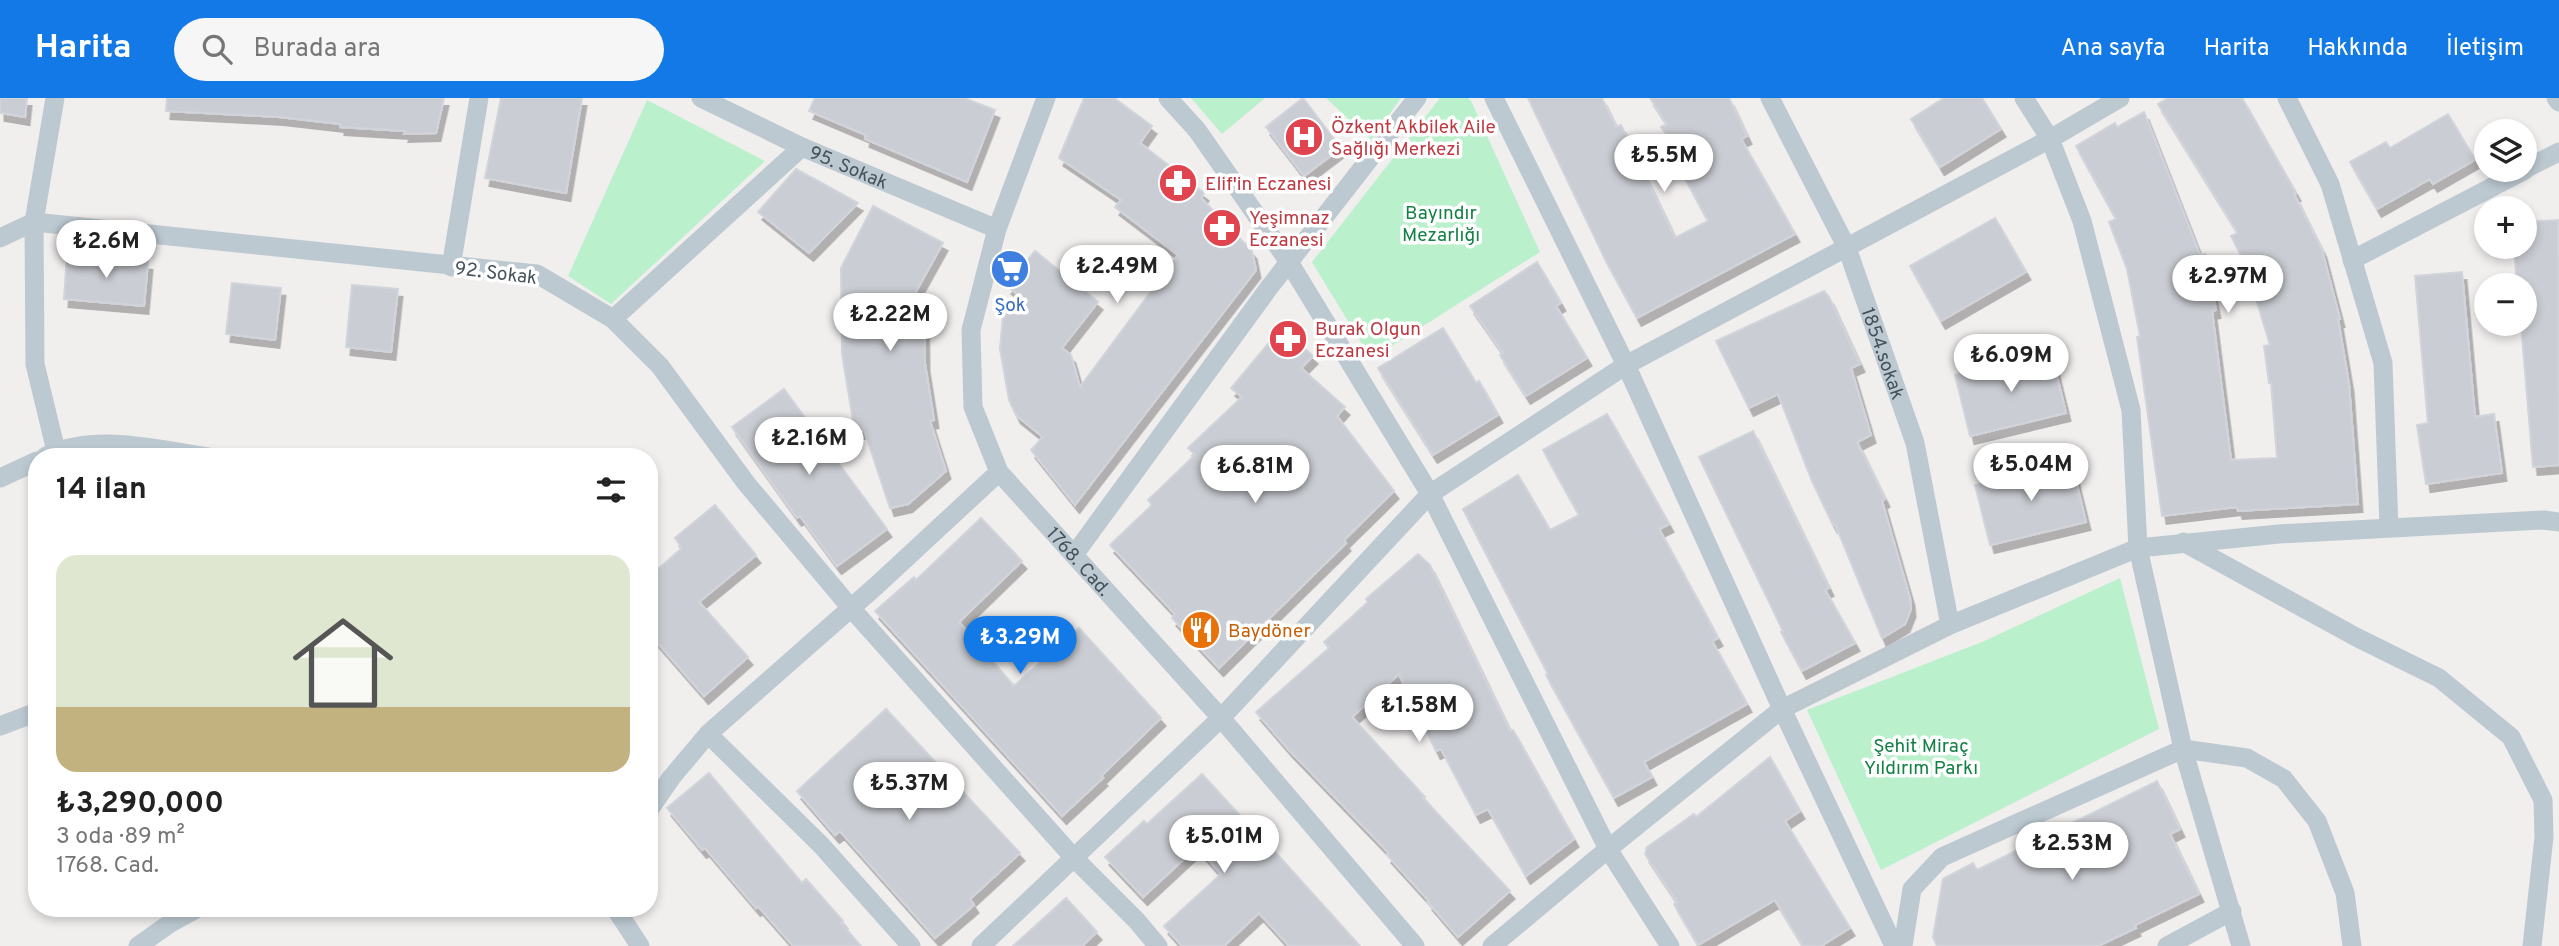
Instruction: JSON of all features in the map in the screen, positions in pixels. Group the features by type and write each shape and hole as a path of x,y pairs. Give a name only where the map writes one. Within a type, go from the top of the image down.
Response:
{"street":[{"path":"50,448 35,364 34,222 55,98"},
{"path":"451,267 479,98"},
{"name":"95. Sokak","path":"701,98 802,147 997,229"},
{"name":"1768. Cad.","path":"1046,98 997,229 971,330 974,407 999,472 1221,718 1415,946"},
{"path":"1168,98 1197,130 1289,262 1430,494 1608,849 1670,946"},
{"path":"1074,555 1289,262 1417,98"},
{"path":"1494,98 1626,365 1894,946"},
{"name":"1854.sokak","path":"1770,98 1847,248 1915,443 1950,625"},
{"path":"2024,98 2050,139 2082,221 2131,410 2138,548 2183,749 2241,946"},
{"path":"981,946 1221,718 1430,494 1626,365 2050,139 2120,98"},
{"path":"2287,98 2330,184 2383,363 2389,528"},
{"path":"2556,98 2559,103"},
{"path":"613,319 802,147"},
{"path":"2537,164 2559,152"},
{"path":"2352,260 2502,182"},
{"path":"0,238 34,222"},
{"name":"92. Sokak","path":"34,222 537,274 613,319 660,366 746,483 850,607 1074,858 1158,946"},
{"path":"86,448 116,443 149,448"},
{"path":"0,478 28,465"},
{"path":"658,797 708,734 876,586 999,472"},
{"path":"1492,946 1783,709 1950,625 2138,548 2183,542 2389,528 2544,520 2559,522"},
{"path":"2183,542 2356,637 2439,678 2511,737 2543,800 2544,837 2532,946"},
{"path":"0,726 28,711"},
{"path":"708,734 821,845 911,946"},
{"path":"1903,946 1912,889 1942,857 2183,749 2247,758 2284,779 2317,821 2345,893 2351,946"},
{"path":"2167,946 2232,911"},
{"path":"138,946 182,917"},
{"path":"621,917 640,946"}],"green space":[{"path":"1191,98 1265,98 1222,134"},
{"path":"1326,98 1401,98 1371,140"},
{"name":"Bayındır Mezarlığı","path":"1440,98 1468,98 1471,101 1540,252 1371,359 1312,262"},
{"path":"647,100 765,161 611,304 568,276"},
{"name":"Şehit Miraç Yıldırım Parkı","path":"2120,578 2159,729 1881,870 1807,710 1982,642"}],"building":[{"path":"0,98 27,98 25,117 0,113"},
{"path":"167,98 444,98 436,133 404,134 405,131 340,127 340,124 279,117 166,111"},
{"path":"501,98 582,98 566,193 485,178"},
{"path":"815,98 964,98 995,110 967,182 865,139 866,135 809,111"},
{"path":"1084,98 1114,98 1152,126 1140,143 1204,193 1201,198 1252,251 1256,270 1075,505 1031,450 1043,437 1016,415 1009,400 1000,349 1003,317 1020,296 1007,286 1035,251 1098,302 1062,348 1071,355 1080,387 1178,255 1115,207 1121,200 1059,158"},
{"name":"Özkent Akbilek Aile Sağlığı Merkezi","path":"1303,98 1341,148 1304,176 1266,127"},
{"path":"1528,98 1602,98 1616,127 1621,125 1675,238 1708,221 1681,171 1689,167 1661,127 1667,124 1650,98 1729,98 1747,136 1741,139 1795,234 1637,318 1605,259"},
{"path":"1944,98 1982,98 2001,129 1940,167 1911,119"},
{"path":"2168,98 2242,98 2296,193 2294,194 2322,250 2340,319 2349,384 2358,504 2238,511 2237,507 2162,516 2137,337 2140,336 2127,269 2109,222 2116,219 2076,146 2115,123 2117,127 2144,112 2200,255 2205,254 2216,310 2212,311 2231,460 2277,458 2271,383 2264,346 2270,345 2253,289 2258,287 2231,236 2238,233 2158,104"},
{"path":"2448,114 2474,161 2433,184 2430,179 2377,209 2350,162 2386,142 2390,148"},
{"path":"796,169 858,203 809,253 758,212"},
{"path":"873,206 943,243 913,297 924,299 925,364 934,420 930,421 946,471 908,504 890,508 864,430 855,432 842,354 841,268"},
{"path":"1995,218 2026,272 1941,321 1910,266"},
{"path":"2558,220 2559,465 2533,467 2522,336 2537,336 2537,273 2516,273 2515,259 2537,259 2537,221"},
{"path":"67,255 148,262 144,306 64,299"},
{"path":"1537,262 1561,303 1556,306 1587,358 1526,396 1500,355 1503,353 1470,306"},
{"path":"2462,272 2475,417 2494,414 2502,473 2426,484 2417,425 2428,423 2415,276"},
{"path":"232,283 281,288 275,340 226,334"},
{"path":"352,285 398,289 391,352 346,347"},
{"path":"1824,291 1860,364 1851,368 1871,435 1857,442 1885,499 1882,501 1910,598 1911,609 1905,624 1882,638 1835,524 1833,525 1812,481 1778,394 1749,408 1716,341"},
{"path":"1282,327 1313,356 1301,368 1345,407 1337,416 1394,491 1344,540 1346,543 1219,668 1172,618 1175,614 1110,545 1152,505 1148,500 1195,455 1188,448 1242,397 1231,388"},
{"path":"1443,328 1476,383 1479,381 1498,415 1433,455 1378,368"},
{"path":"2051,352 2066,413 1970,436 1955,375"},
{"path":"784,389 887,529 837,566 800,516 797,518 732,427"},
{"path":"1607,414 1669,524 1659,529 1718,638 1712,641 1747,704 1644,762 1652,777 1614,798 1546,675 1548,674 1463,509 1518,475 1550,530 1579,515 1543,450"},
{"path":"1753,431 1829,588 1825,590 1855,643 1802,671 1699,457"},
{"path":"2071,461 2086,522 1990,545 1975,485"},
{"path":"715,505 756,555 699,602 748,657 704,696 658,643 658,569 682,548 675,538"},
{"path":"981,518 1022,561 959,622 1014,686 1079,628 1161,718 1062,816 875,611 914,577 916,580"},
{"path":"1418,554 1430,565 1510,731 1513,730 1574,839 1526,876 1488,809 1476,815 1441,749 1436,751 1399,674 1352,717 1510,891 1458,937 1387,855 1389,853 1288,749 1256,712 1329,648 1324,642 1368,602 1366,599"},
{"path":"886,709 1020,853 970,899 974,905 935,938 840,831 835,835 797,791"},
{"path":"1770,757 1800,811 1785,821 1850,928 1821,946 1803,946 1775,900 1698,945 1674,904 1677,902 1645,854 1647,847 1694,814 1696,817"},
{"path":"709,773 802,883 806,879 843,921 841,923 861,946 793,946 758,906 756,908 705,848 702,850 667,808"},
{"path":"1202,774 1360,946 1289,946 1259,913 1224,946 1182,946 1164,926 1221,874 1197,847 1143,897 1105,857 1144,821 1147,824"},
{"path":"2157,781 2180,829 2170,834 2199,894 2098,946 1937,946 1933,937 1943,879 1973,863 1977,870"},
{"path":"1066,898 1097,932 1082,946 1013,946"}],"place":[{"name":"Özkent Akbilek Aile Sağlığı Merkezi","path":"1304,137"},
{"name":"Elif'in Eczanesi","path":"1178,183"},
{"name":"Yeşimnaz Eczanesi","path":"1222,228"},
{"name":"Şok","path":"1010,269"},
{"name":"Burak Olgun Eczanesi","path":"1288,339"},
{"name":"Baydöner","path":"1201,630"}]}
